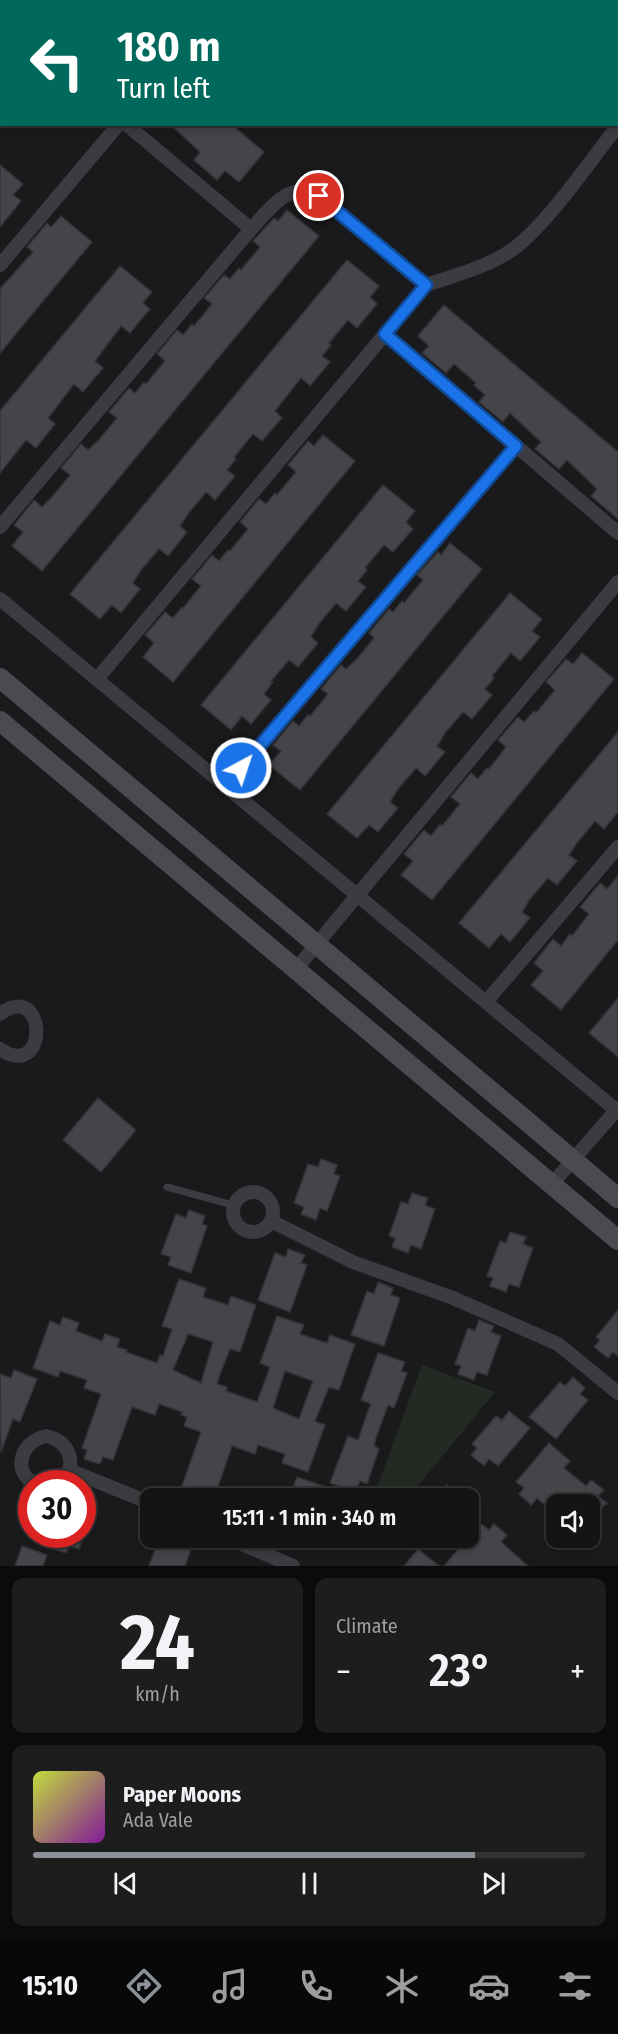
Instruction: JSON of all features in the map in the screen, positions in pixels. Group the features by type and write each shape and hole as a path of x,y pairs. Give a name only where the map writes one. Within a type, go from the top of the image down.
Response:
{"street":[{"path":"0,265 117,126"},
{"path":"128,126 251,229"},
{"path":"97,680 426,285 464,273 516,247 541,222 618,126"},
{"path":"0,527 251,229 287,193 309,190 319,196 426,285"},
{"path":"385,334 618,534"},
{"path":"226,786 516,446"},
{"path":"296,969 618,582"},
{"path":"0,599 617,1109 552,1184"},
{"path":"0,678 618,1198"},
{"path":"0,721 618,1240"},
{"path":"486,1002 618,847"},
{"path":"0,1049 13,1054 28,1051 37,1039 38,1031 37,1024 28,1012 16,1008 1,1011"},
{"path":"249,1192 263,1194 271,1203 271,1221 263,1230 245,1232 232,1218 233,1205 243,1194 249,1192"},
{"path":"271,1221 353,1262 453,1298 558,1344 618,1393"},
{"path":"24,1470 22,1456 31,1442 46,1436 62,1442 70,1455 69,1470"},
{"path":"96,1481 140,1499"},
{"path":"251,1548 293,1566"}],"lane":[{"path":"167,1187 233,1205"}],"shaded area":[{"path":"422,1365 495,1392 416,1488 377,1488"}],"building":[{"path":"172,126 233,126 264,152 239,182 225,171 217,180 194,160 200,152"},
{"path":"0,165 23,184 13,195 21,201 0,227"},
{"path":"287,210 319,236 42,571 12,546 23,532 14,525 34,500 42,507 52,497 70,475 61,468 81,444 88,450 99,440 117,418 109,412 129,388 135,393 144,382 146,384 165,361 157,354 177,330 183,335 192,324 194,326 212,304 204,298 224,275 230,279 239,268 241,270 260,247 253,241 274,218 278,221"},
{"path":"61,216 92,242 0,353 0,289 33,252 27,247 47,223 51,227"},
{"path":"347,260 379,286 370,297 377,304 357,328 348,320 329,343 331,345 322,356 330,362 310,386 301,378 275,411 282,418 262,441 253,434 234,457 236,459 227,470 235,476 215,500 206,492 180,526 187,532 168,556 159,549 141,570 133,583 140,589 121,613 112,605 100,619 70,594"},
{"path":"120,266 152,292 143,303 150,309 130,333 121,326 95,361 103,368 83,392 74,384 48,418 55,424 36,448 26,440 0,473 0,411"},
{"path":"444,305 618,452 618,519 591,496 597,489 567,460 559,469 535,449 541,442 510,413 503,422 479,402 485,395 474,385 476,383 454,364 446,373 422,353 429,346 418,336"},
{"path":"323,435 355,461 173,682 143,657 154,643 145,635 165,612 173,618 183,608 201,586 192,579 212,555 219,561 228,550 230,551 248,529 240,522 259,499 266,504 275,493 277,495 296,472 288,465 308,441 314,446"},
{"path":"383,485 415,511 406,522 413,529 393,552 384,545 365,568 367,570 358,581 366,587 346,611 336,603 311,637 318,643 298,667 289,660 271,681 273,682 264,694 271,700 251,724 242,716 231,730 201,705"},
{"path":"450,543 482,569 300,790 269,765 281,751 273,745 293,721 299,726 308,715 310,716 328,694 321,689 341,665 346,669 357,659 374,638 369,633 389,609 393,612 402,601 404,603 423,580 417,575 438,552 441,555"},
{"path":"510,593 542,619 532,631 540,637 520,661 511,653 492,676 494,678 485,689 492,695 472,719 463,712 445,733 437,746 445,752 425,776 416,768 398,789 390,802 398,808 378,832 369,825 357,838 327,814"},
{"path":"582,653 614,679 432,900 401,875 413,861 404,854 424,830 431,836 440,824 442,826 460,804 451,797 471,773 478,779 487,768 489,769 506,747 498,740 518,717 524,722 534,711 536,713 555,690 546,682 566,659 573,664"},
{"path":"618,732 618,812 604,829 595,821 569,855 577,861 557,885 548,878 530,899 522,912 530,918 510,942 501,934 489,948 459,923"},
{"path":"618,876 618,940 561,1010 531,985 543,971 534,963 553,939 561,946 570,934 572,936 589,914 580,907 600,883 607,889"},
{"path":"618,998 618,1057 589,1033"},
{"path":"98,1098 136,1130 101,1172 63,1140"},
{"path":"321,1159 337,1165 334,1174 340,1176 327,1211 320,1208 316,1220 301,1214 304,1207 294,1203 308,1164 318,1167"},
{"path":"412,1193 428,1198 425,1205 435,1209 421,1249 411,1245 408,1253 392,1247 395,1238 389,1236 401,1202 408,1204"},
{"path":"189,1210 205,1216 202,1224 207,1226 191,1273 168,1265 171,1257 161,1254 176,1214 186,1218"},
{"path":"510,1232 526,1237 523,1244 533,1248 519,1287 509,1284 506,1292 490,1286 493,1278 487,1276 500,1241 506,1243"},
{"path":"288,1249 305,1255 301,1263 307,1265 290,1312 258,1300 275,1253 286,1257"},
{"path":"179,1279 206,1288 203,1297 228,1305 231,1296 256,1305 240,1352 230,1349 217,1384 227,1387 226,1391 257,1402 270,1367 260,1363 277,1316 304,1325 300,1334 327,1343 330,1335 355,1344 339,1390 329,1387 315,1421 325,1425 308,1472 282,1463 285,1454 258,1445 255,1454 232,1446 217,1488 182,1486 201,1432 184,1426 187,1417 181,1415 182,1412 159,1404 155,1415 132,1407 113,1460 103,1457 100,1464 84,1459 87,1450 82,1448 101,1394 84,1388 87,1380 60,1371 58,1377 33,1368 50,1321 60,1325 63,1317 79,1323 76,1331 102,1341 105,1334 120,1339 117,1347 157,1363 160,1355 163,1356 172,1329 162,1326","holes":["188,1334 213,1342 201,1383 173,1370","285,1371 313,1381 299,1419 273,1408"]},
{"path":"378,1282 393,1288 391,1295 400,1298 384,1346 351,1335 367,1291 374,1294"},
{"path":"618,1310 618,1356 613,1352 608,1358 594,1347 600,1340 596,1337"},
{"path":"479,1320 494,1326 491,1332 501,1336 487,1375 477,1372 474,1380 458,1374 461,1366 455,1364 468,1328 475,1331"},
{"path":"378,1353 405,1362 401,1371 407,1373 394,1408 388,1405 376,1438 374,1446 379,1449 367,1484 360,1481 357,1488 344,1488 330,1483 348,1436 358,1440 371,1404 361,1400"},
{"path":"14,1370 37,1379 20,1422 13,1419 1,1452 0,1374 11,1378"},
{"path":"573,1377 585,1388 580,1394 588,1400 556,1439 529,1417 560,1382 565,1386"},
{"path":"509,1411 530,1428 498,1466 489,1459 484,1466 471,1455 477,1448 472,1444 496,1416 502,1420"},
{"path":"549,1443 570,1461 564,1468 586,1486 591,1480 604,1490 600,1494 546,1494 546,1506 537,1498 531,1505 519,1494 524,1488 516,1482"},
{"path":"297,1477 329,1488 293,1488"},
{"path":"600,1498 608,1504 605,1504 600,1510"},
{"path":"479,1524 489,1530 494,1524 507,1535 501,1542 528,1566 444,1566 459,1548 479,1548"},
{"path":"21,1548 47,1555 43,1566 15,1566"},
{"path":"50,1548 68,1548 66,1553"},
{"path":"156,1548 191,1548 185,1566 149,1566"},
{"path":"418,1549 439,1566 404,1566"}],"route":[{"path":"241,768 516,446 385,334 426,285 319,196"}]}
